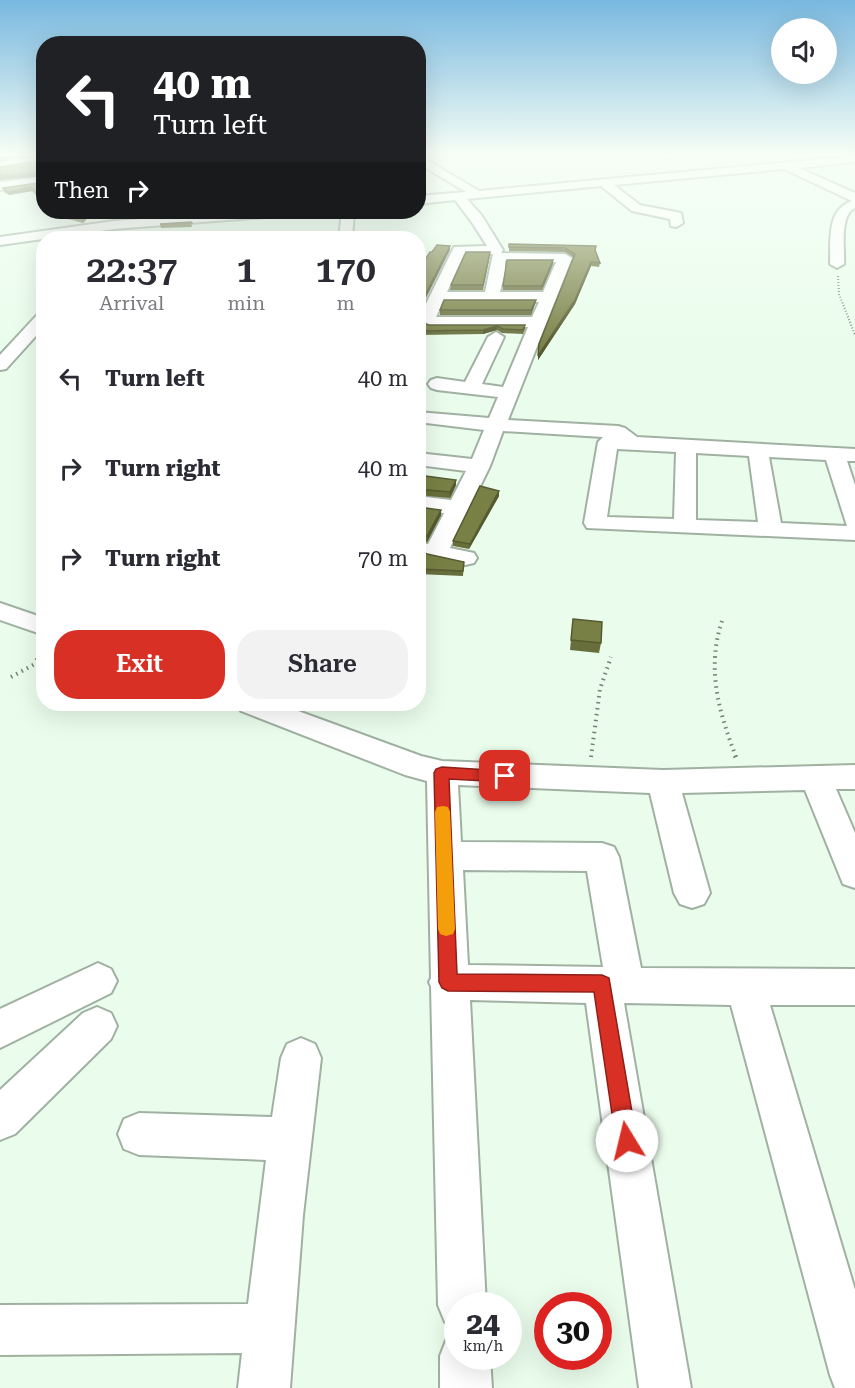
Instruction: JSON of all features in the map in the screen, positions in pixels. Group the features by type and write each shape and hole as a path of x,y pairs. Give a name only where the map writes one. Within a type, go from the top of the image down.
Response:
{"street":[{"path":"90,231 158,220"},
{"path":"137,222 174,220"},
{"path":"210,231 217,220"},
{"path":"477,220 497,253 498,272 491,297"},
{"path":"855,229 839,222 837,260 855,257"},
{"path":"0,239 36,236"},
{"path":"465,558 427,551 458,508 479,466 549,297 571,258 459,250 426,320 429,322 538,322"},
{"path":"437,297 549,297"},
{"path":"0,344 36,324"},
{"path":"0,365 14,336"},
{"path":"471,388 496,337"},
{"path":"437,384 509,393"},
{"path":"426,418 496,425 618,432 635,444"},
{"path":"855,521 845,455 608,442 595,523 855,533"},
{"path":"685,526 686,447"},
{"path":"758,450 771,530"},
{"path":"426,460 479,466"},
{"path":"426,504 458,508"},
{"path":"0,611 36,624"},
{"path":"269,711 416,767 442,773 663,782 743,778 855,777"},
{"path":"442,773 448,982 461,1292"},
{"path":"816,778 854,868"},
{"path":"663,782 692,893"},
{"path":"444,856 602,857 614,984 665,1388"},
{"path":"0,1029 98,981"},
{"path":"448,982 614,984 746,989 855,987"},
{"path":"746,989 855,1375"},
{"path":"0,1119 97,1026"},
{"path":"264,1388 290,1139 301,1058"},
{"path":"139,1134 290,1139"},
{"path":"0,1330 270,1328"},
{"path":"465,1370 466,1388"}],"path":[{"path":"837,260 839,294 855,334"},
{"path":"722,621 714,639 712,676 723,725 743,778"},
{"path":"597,778 590,753 600,689 611,657"},
{"path":"11,677 36,663"}],"building":[{"path":"509,244 596,246 595,250 600,263 591,262 575,300 538,356 539,344 575,254 565,248 509,247"},
{"path":"437,245 450,246 426,293 426,258"},
{"path":"466,252 490,252 483,285 451,285"},
{"path":"507,260 553,260 542,286 503,286"},
{"path":"444,300 536,300 531,310 440,310"},
{"path":"426,324 525,325 523,330 503,329 497,326 483,330 426,331"},
{"path":"426,476 456,480 450,492 426,490"},
{"path":"480,486 499,491 470,544 453,541"},
{"path":"426,508 441,510 427,536"},
{"path":"426,554 464,562 463,571 426,569"},
{"path":"573,619 602,622 601,643 571,640"}],"slow traffic":[{"path":"443,812 446,929"}],"route":[{"path":"505,776 442,773 448,982 602,984 627,1141"}]}
